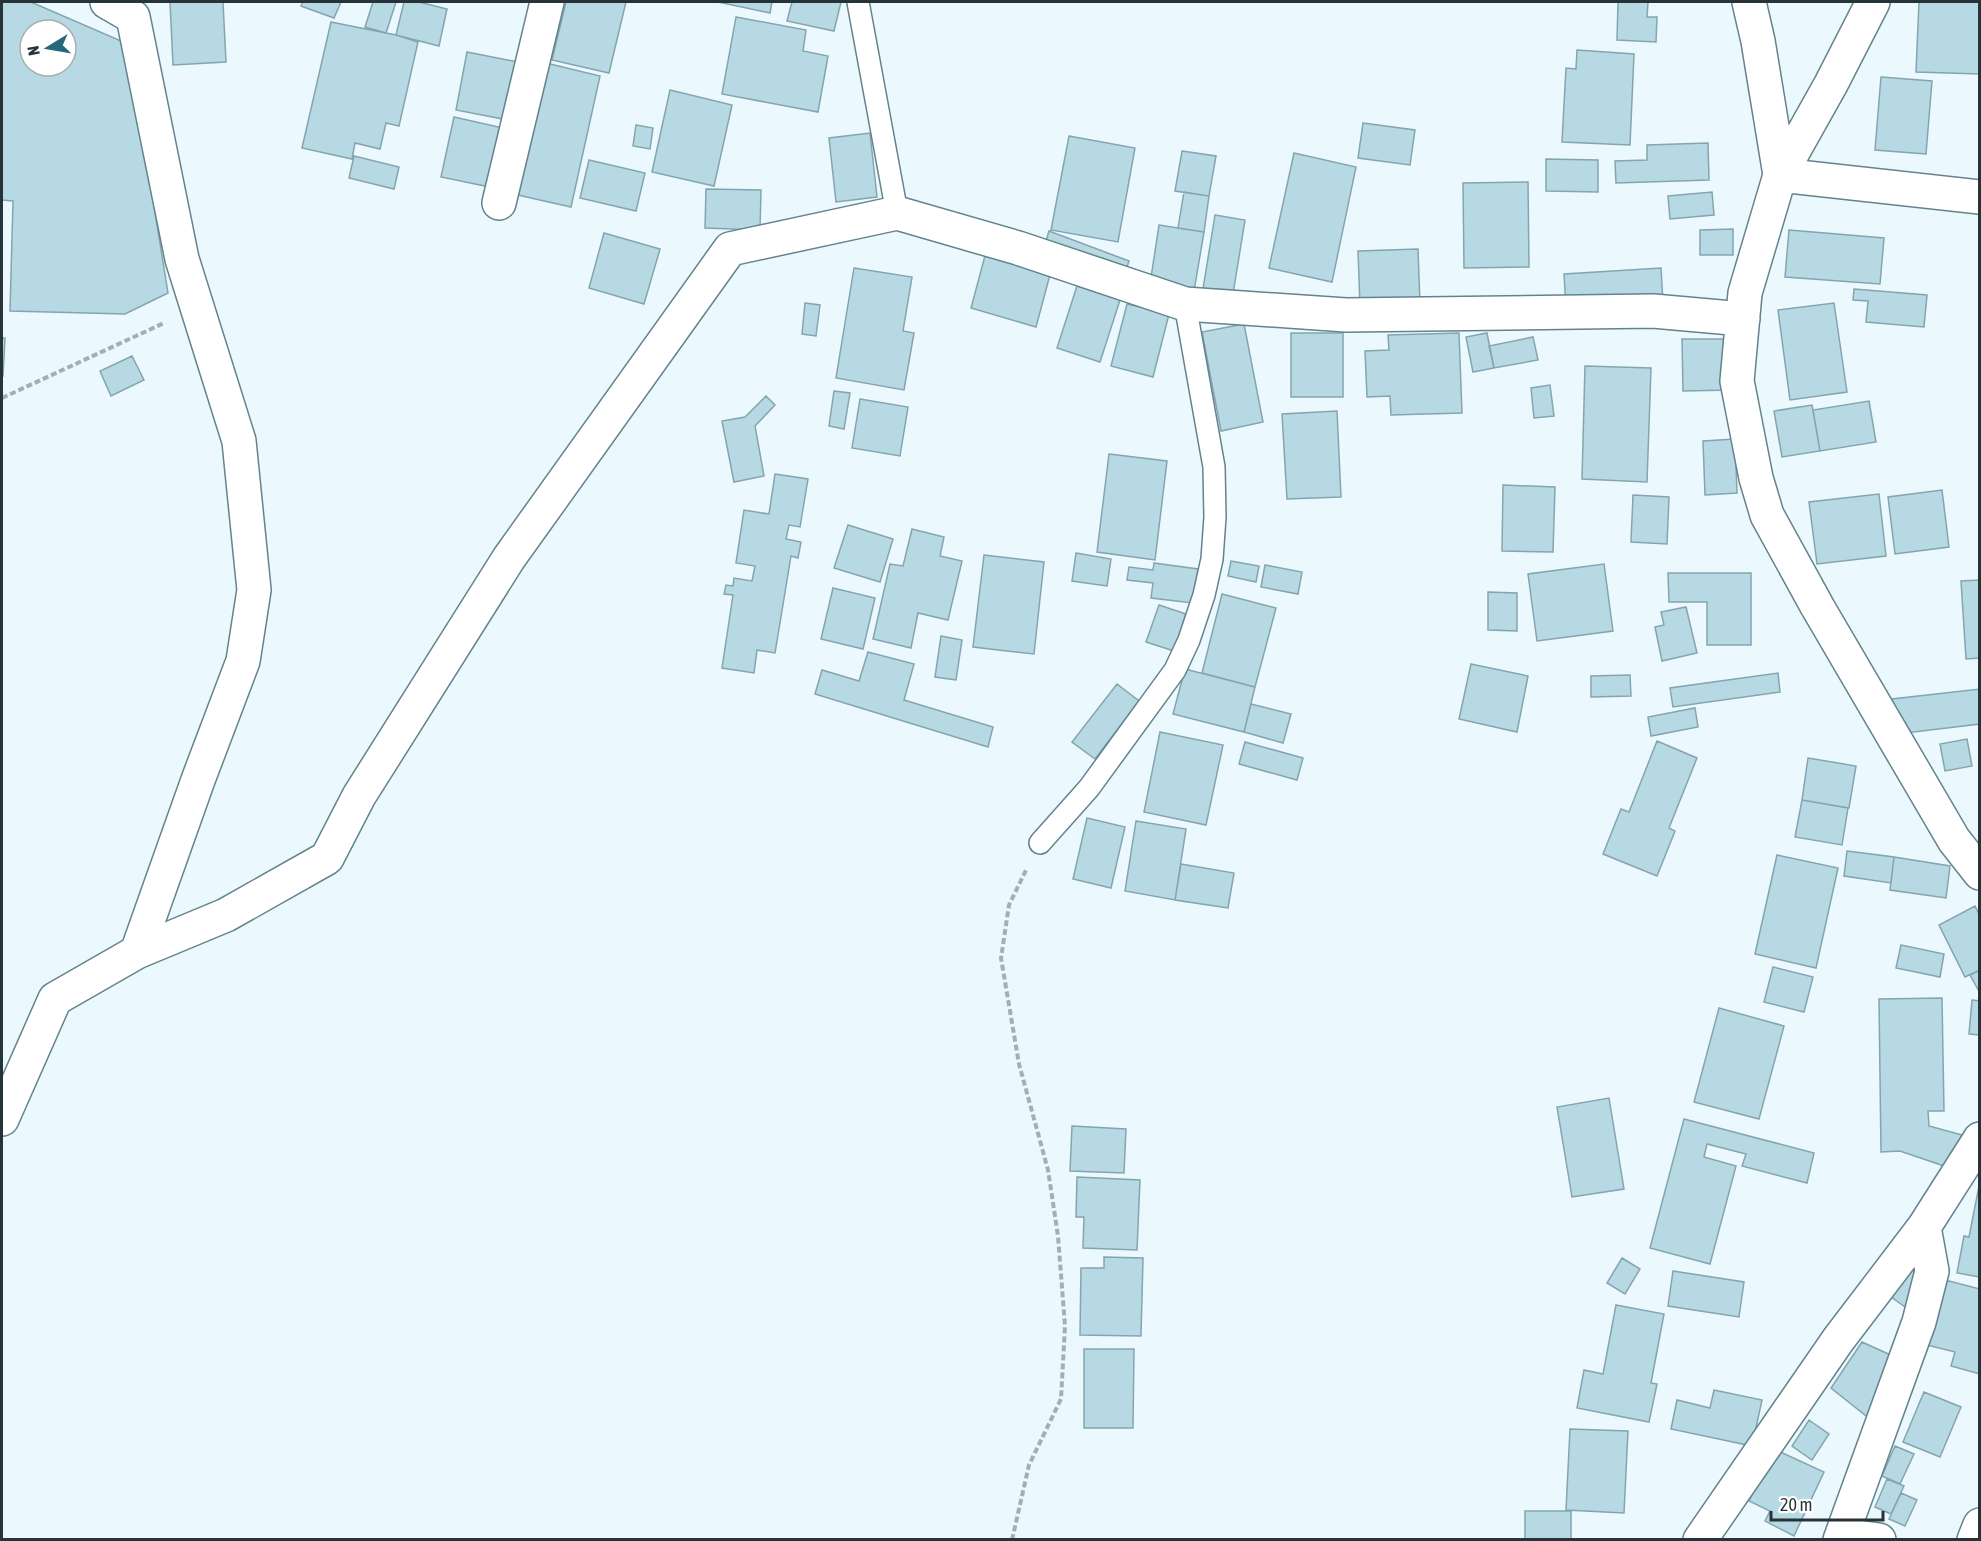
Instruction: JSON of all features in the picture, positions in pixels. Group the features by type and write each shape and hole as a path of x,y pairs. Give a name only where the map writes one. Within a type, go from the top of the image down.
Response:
{"street":[{"path":"107,2 133,17 182,259 239,441 254,590 243,661 198,780 138,952"},
{"path":"499,203 547,2"},
{"path":"1749,2 1758,41 1780,175"},
{"path":"1873,2 1831,84 1780,175 1745,293 1737,381 1756,478 1767,515 1817,606 1954,840 1980,873"},
{"path":"1780,175 1980,197"},
{"path":"2,1119 55,999 138,952 226,915 327,858 359,796 509,558 730,249 897,213 1018,248 1185,304 1346,315 1653,311 1743,319"},
{"path":"1700,1539 1838,1340 1924,1227 1980,1139"},
{"path":"1879,1539 1841,1537 1918,1322 1932,1271 1924,1227"},
{"path":"1974,1539 1980,1525"}],"lane":[{"path":"858,2 897,213"},
{"path":"1040,843 1089,788 1175,670 1189,640 1204,595 1212,559 1215,517 1214,467 1185,304"}],"path":[{"path":"2,398 198,308"},
{"path":"1012,1539 1029,1465 1061,1399 1065,1326 1058,1236 1048,1170 1019,1065 1001,958 1009,905 1040,843"}],"building":[{"path":"2,2 31,2 68,18 18,18 18,78 78,78 78,22 128,44 168,293 125,314 10,311 13,201 2,200"},
{"path":"170,2 223,2 226,62 173,65"},
{"path":"303,2 341,2 334,18 301,6"},
{"path":"373,2 396,2 386,33 365,27"},
{"path":"404,2 419,2 447,9 439,46 396,35"},
{"path":"566,2 626,2 609,73 552,60"},
{"path":"718,2 772,2 770,13"},
{"path":"792,2 841,2 834,31 787,21"},
{"path":"1618,2 1648,2 1647,17 1657,17 1656,42 1617,40"},
{"path":"1919,2 1980,2 1980,74 1916,72"},
{"path":"736,17 806,30 803,51 828,56 818,112 722,94"},
{"path":"331,22 396,35 418,42 399,126 386,123 380,149 355,143 352,159 302,148"},
{"path":"1577,50 1634,54 1630,145 1562,142 1566,68 1576,69"},
{"path":"467,52 518,62 508,120 456,110"},
{"path":"542,62 600,76 571,207 513,194"},
{"path":"1881,77 1932,81 1926,154 1875,150"},
{"path":"670,90 732,105 714,186 652,172"},
{"path":"454,117 503,128 490,187 441,177"},
{"path":"1363,123 1415,130 1410,165 1358,158"},
{"path":"636,125 653,128 650,149 633,146"},
{"path":"870,133 877,197 836,202 829,138"},
{"path":"1069,136 1135,148 1118,242 1051,230"},
{"path":"1708,143 1709,180 1616,183 1615,161 1647,160 1647,145"},
{"path":"1182,151 1216,156 1209,196 1175,191"},
{"path":"1294,153 1356,167 1332,282 1269,268"},
{"path":"354,156 399,167 394,189 349,178"},
{"path":"1546,159 1598,160 1598,192 1546,191"},
{"path":"589,160 645,173 636,211 580,198"},
{"path":"1528,182 1529,267 1464,268 1463,183"},
{"path":"706,189 761,190 760,230 705,228"},
{"path":"1184,192 1209,196 1204,232 1178,228"},
{"path":"1712,192 1714,215 1670,219 1668,196"},
{"path":"1215,215 1245,220 1233,294 1203,289"},
{"path":"1159,225 1204,232 1194,291 1150,284"},
{"path":"1733,229 1733,255 1700,255 1700,230"},
{"path":"1789,230 1884,238 1880,284 1785,277"},
{"path":"1049,231 1129,261 1125,273 1045,244"},
{"path":"604,233 660,249 644,304 589,288"},
{"path":"1418,249 1420,304 1360,306 1358,251"},
{"path":"986,252 1051,271 1036,327 971,308"},
{"path":"854,268 912,277 903,331 914,333 904,390 836,378"},
{"path":"1661,268 1663,303 1566,309 1564,274"},
{"path":"1077,286 1120,300 1100,362 1057,348"},
{"path":"1854,289 1927,295 1924,327 1866,322 1868,301 1853,300"},
{"path":"805,303 820,305 816,336 802,334"},
{"path":"1834,303 1847,392 1790,400 1778,310"},
{"path":"1127,304 1169,314 1153,377 1111,366"},
{"path":"1244,324 1263,422 1221,431 1202,332"},
{"path":"1291,333 1343,333 1343,397 1291,397"},
{"path":"1459,333 1462,413 1391,415 1390,396 1367,397 1365,351 1389,350 1388,335"},
{"path":"1487,333 1494,368 1473,372 1466,337"},
{"path":"1533,337 1538,360 1494,368 1489,346"},
{"path":"2,338 5,338 3,376 2,376"},
{"path":"1682,339 1731,339 1732,390 1683,391"},
{"path":"132,356 144,380 111,396 100,371"},
{"path":"1585,366 1651,368 1647,482 1582,479"},
{"path":"1550,385 1554,416 1534,418 1531,388"},
{"path":"834,391 850,393 844,429 829,426"},
{"path":"766,396 775,405 755,426 764,476 734,482 722,421 745,417"},
{"path":"860,399 908,407 900,456 852,448"},
{"path":"1869,401 1876,442 1820,451 1813,410"},
{"path":"1812,405 1820,451 1782,457 1774,411"},
{"path":"1337,411 1341,497 1287,499 1282,414"},
{"path":"1735,439 1737,493 1705,495 1703,441"},
{"path":"1109,454 1167,461 1155,560 1097,552"},
{"path":"775,474 808,479 800,527 789,525 786,539 801,542 798,558 791,556 775,653 757,650 754,673 722,668 733,595 724,594 726,585 733,586 734,578 752,581 755,566 736,563 744,510 769,514"},
{"path":"1503,485 1555,487 1553,552 1502,551"},
{"path":"1942,490 1949,547 1895,554 1888,497"},
{"path":"1879,494 1886,556 1817,564 1809,502"},
{"path":"1633,495 1669,497 1667,544 1631,542"},
{"path":"848,525 893,539 880,582 834,568"},
{"path":"912,529 944,537 940,556 962,561 948,620 918,613 911,648 873,639 890,564 903,566"},
{"path":"1076,553 1111,559 1107,586 1072,581"},
{"path":"984,555 1044,562 1034,654 973,647"},
{"path":"1231,561 1259,566 1256,582 1228,576"},
{"path":"1154,563 1198,569 1193,603 1151,598 1153,583 1127,580 1129,567 1153,570"},
{"path":"1604,564 1613,631 1537,641 1528,574"},
{"path":"1265,565 1302,572 1298,594 1261,587"},
{"path":"1668,573 1751,573 1751,645 1707,645 1707,602 1669,602"},
{"path":"1980,580 1980,658 1966,659 1961,581"},
{"path":"833,588 875,598 863,649 821,639"},
{"path":"1488,592 1517,593 1517,631 1488,630"},
{"path":"1222,594 1276,608 1255,687 1202,673"},
{"path":"1159,605 1186,614 1174,651 1146,642"},
{"path":"1686,607 1697,653 1662,661 1655,627 1664,625 1661,612"},
{"path":"941,636 962,640 956,680 935,677"},
{"path":"868,652 914,664 904,700 993,727 988,747 815,694 822,670 859,681"},
{"path":"1471,664 1528,676 1517,732 1459,719"},
{"path":"1185,669 1255,687 1244,732 1173,714"},
{"path":"1778,673 1780,692 1673,707 1670,688"},
{"path":"1630,675 1631,696 1591,697 1591,676"},
{"path":"1117,684 1139,701 1095,759 1072,742"},
{"path":"1980,689 1980,724 1897,734 1892,699"},
{"path":"1251,704 1291,714 1283,743 1244,732"},
{"path":"1695,708 1698,727 1651,736 1648,717"},
{"path":"1160,732 1223,745 1206,825 1144,812"},
{"path":"1967,739 1972,766 1945,771 1940,744"},
{"path":"1657,741 1697,758 1669,828 1675,831 1657,876 1603,854 1621,809 1629,812"},
{"path":"1245,742 1303,758 1297,780 1239,764"},
{"path":"1808,758 1856,766 1849,808 1802,800"},
{"path":"1802,800 1848,808 1842,845 1795,837"},
{"path":"1087,818 1125,827 1111,888 1073,879"},
{"path":"1136,821 1186,829 1175,900 1125,891"},
{"path":"1847,851 1894,857 1891,883 1844,876"},
{"path":"1777,855 1838,868 1816,968 1755,954"},
{"path":"1894,857 1950,866 1946,898 1890,890"},
{"path":"1181,864 1234,873 1228,908 1175,900"},
{"path":"1975,906 1980,916 1980,970 1965,977 1939,925"},
{"path":"1901,945 1944,954 1940,977 1896,968"},
{"path":"1773,967 1813,977 1804,1012 1764,1002"},
{"path":"1980,970 1980,993 1970,975"},
{"path":"1942,998 1944,1111 1928,1111 1929,1126 1973,1138 1950,1168 1900,1151 1881,1152 1879,999"},
{"path":"1972,1000 1980,1001 1980,1035 1969,1034"},
{"path":"1719,1008 1784,1026 1759,1119 1694,1102"},
{"path":"1609,1098 1624,1189 1572,1197 1557,1107"},
{"path":"1684,1119 1814,1153 1807,1183 1742,1166 1746,1154 1707,1144 1704,1157 1736,1166 1710,1264 1650,1248"},
{"path":"1072,1126 1126,1129 1124,1173 1070,1171"},
{"path":"1077,1177 1140,1180 1137,1250 1083,1248 1084,1217 1076,1217"},
{"path":"1980,1181 1980,1277 1957,1273 1964,1236 1969,1237"},
{"path":"1104,1257 1143,1258 1141,1336 1080,1335 1081,1268 1104,1268"},
{"path":"1622,1258 1640,1269 1625,1294 1607,1283"},
{"path":"1911,1269 1925,1279 1905,1307 1890,1296"},
{"path":"1673,1271 1744,1282 1739,1317 1668,1306"},
{"path":"1945,1280 1980,1289 1980,1374 1951,1366 1955,1352 1927,1345"},
{"path":"1616,1305 1664,1314 1651,1383 1657,1384 1649,1422 1577,1408 1584,1370 1603,1374"},
{"path":"1862,1342 1895,1357 1870,1419 1831,1388"},
{"path":"1084,1349 1134,1349 1133,1428 1084,1428"},
{"path":"1714,1390 1762,1400 1752,1446 1671,1429 1677,1400 1710,1408"},
{"path":"1924,1392 1961,1407 1940,1457 1903,1442"},
{"path":"1809,1420 1829,1434 1812,1460 1792,1446"},
{"path":"1570,1429 1628,1431 1624,1513 1566,1510"},
{"path":"1895,1446 1914,1454 1900,1484 1882,1476"},
{"path":"1774,1449 1824,1472 1794,1536 1765,1521 1770,1511 1749,1501"},
{"path":"1887,1479 1904,1486 1891,1514 1875,1507"},
{"path":"1901,1493 1917,1500 1905,1526 1889,1519"},
{"path":"1525,1511 1571,1511 1571,1540 1525,1540"}]}
